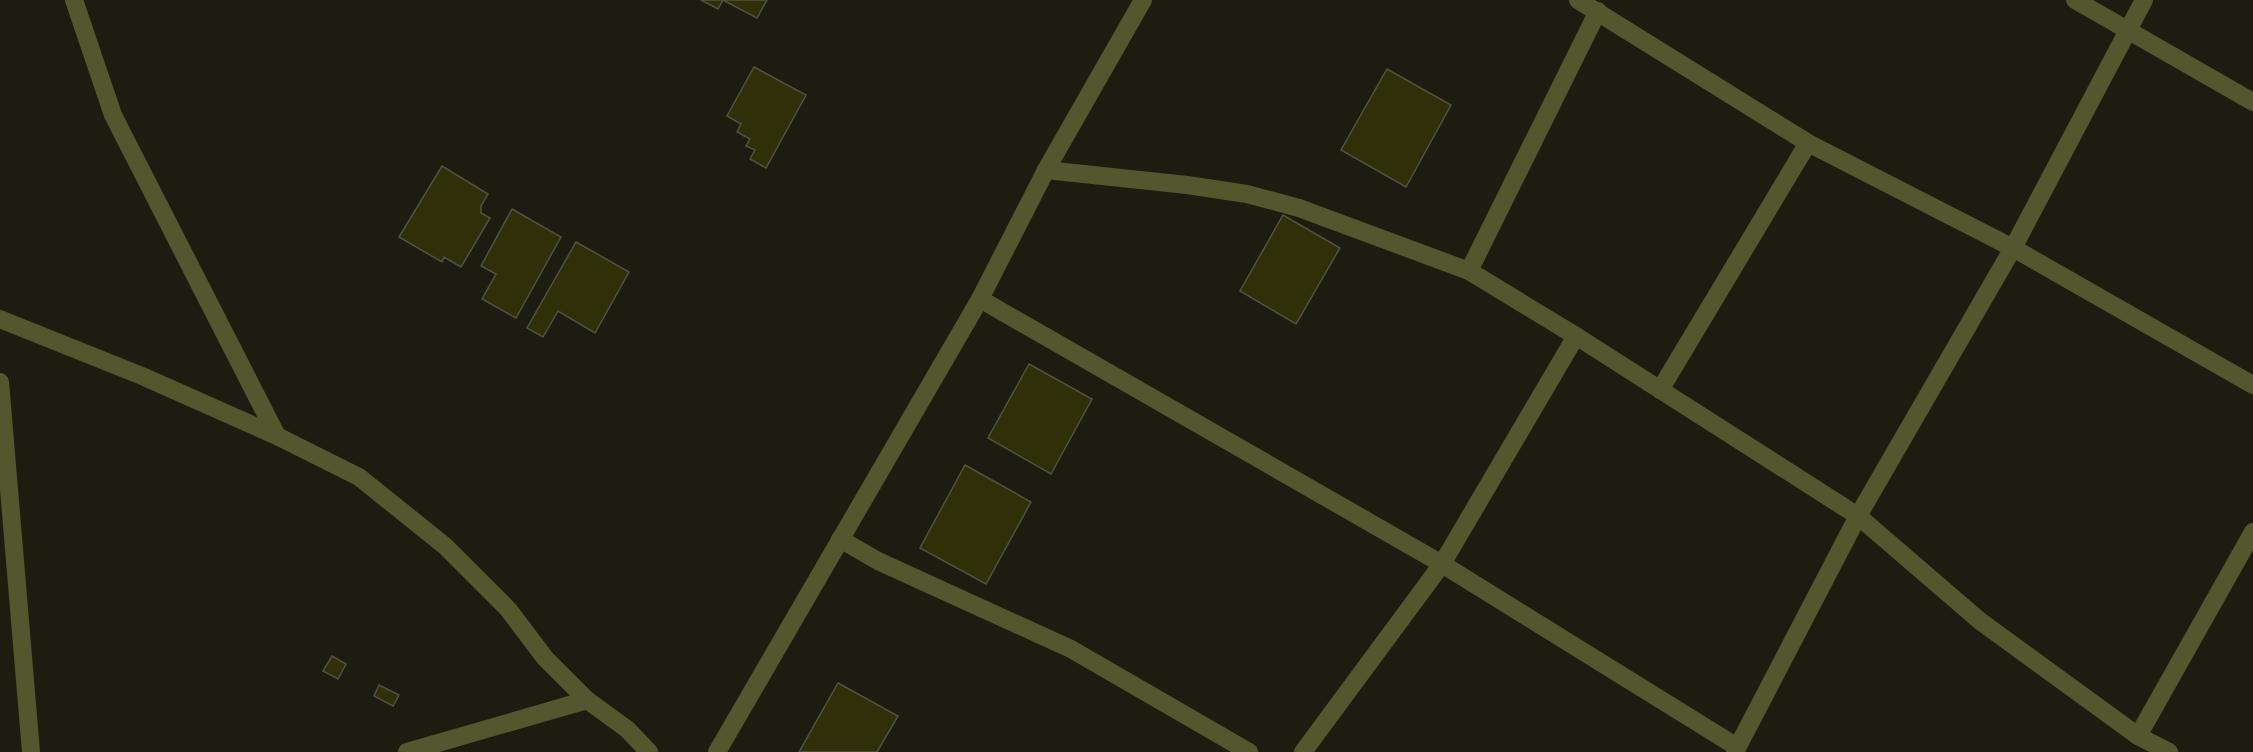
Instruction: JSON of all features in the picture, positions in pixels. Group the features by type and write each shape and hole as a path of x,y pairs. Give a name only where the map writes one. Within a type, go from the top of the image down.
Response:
{"street":[{"path":"74,0 113,115 277,436"},
{"path":"717,752 980,298 1046,170 1143,0"},
{"path":"1578,0 1808,143 2013,248 2253,385"},
{"path":"2075,0 2253,102"},
{"path":"980,298 1442,564 1736,749 1858,516 2013,248 2144,0"},
{"path":"1469,272 1598,11"},
{"path":"1660,390 1808,143"},
{"path":"1046,170 1187,185 1247,194 1299,208 1469,272 1576,336 1858,516 1980,621 2138,736 2169,752"},
{"path":"0,320 142,376 277,436 359,477 445,546 508,609 545,658 587,700 627,729 649,752"},
{"path":"1303,752 1442,564 1576,336"},
{"path":"0,382 31,752"},
{"path":"2138,736 2253,531"},
{"path":"840,538 878,561 1071,649 1249,752"},
{"path":"407,752 587,700"}],"building":[{"path":"701,0 723,0 718,9"},
{"path":"723,0 767,0 757,18"},
{"path":"754,67 806,95 766,168 750,159 755,150 746,146 750,139 737,132 741,124 727,116"},
{"path":"1387,69 1451,105 1406,187 1341,150"},
{"path":"442,166 488,194 481,206 481,213 490,218 461,267 444,257 442,262 399,237"},
{"path":"512,209 561,237 516,318 482,299 496,274 481,266"},
{"path":"1283,215 1340,248 1296,324 1240,291"},
{"path":"576,242 629,272 595,333 558,311 543,337 527,328"},
{"path":"1029,364 1092,399 1051,474 988,438"},
{"path":"965,465 1031,502 986,584 920,548"},
{"path":"332,656 346,664 338,679 323,671"},
{"path":"838,683 898,716 877,752 799,752"},
{"path":"379,685 399,695 393,706 374,696"}]}
